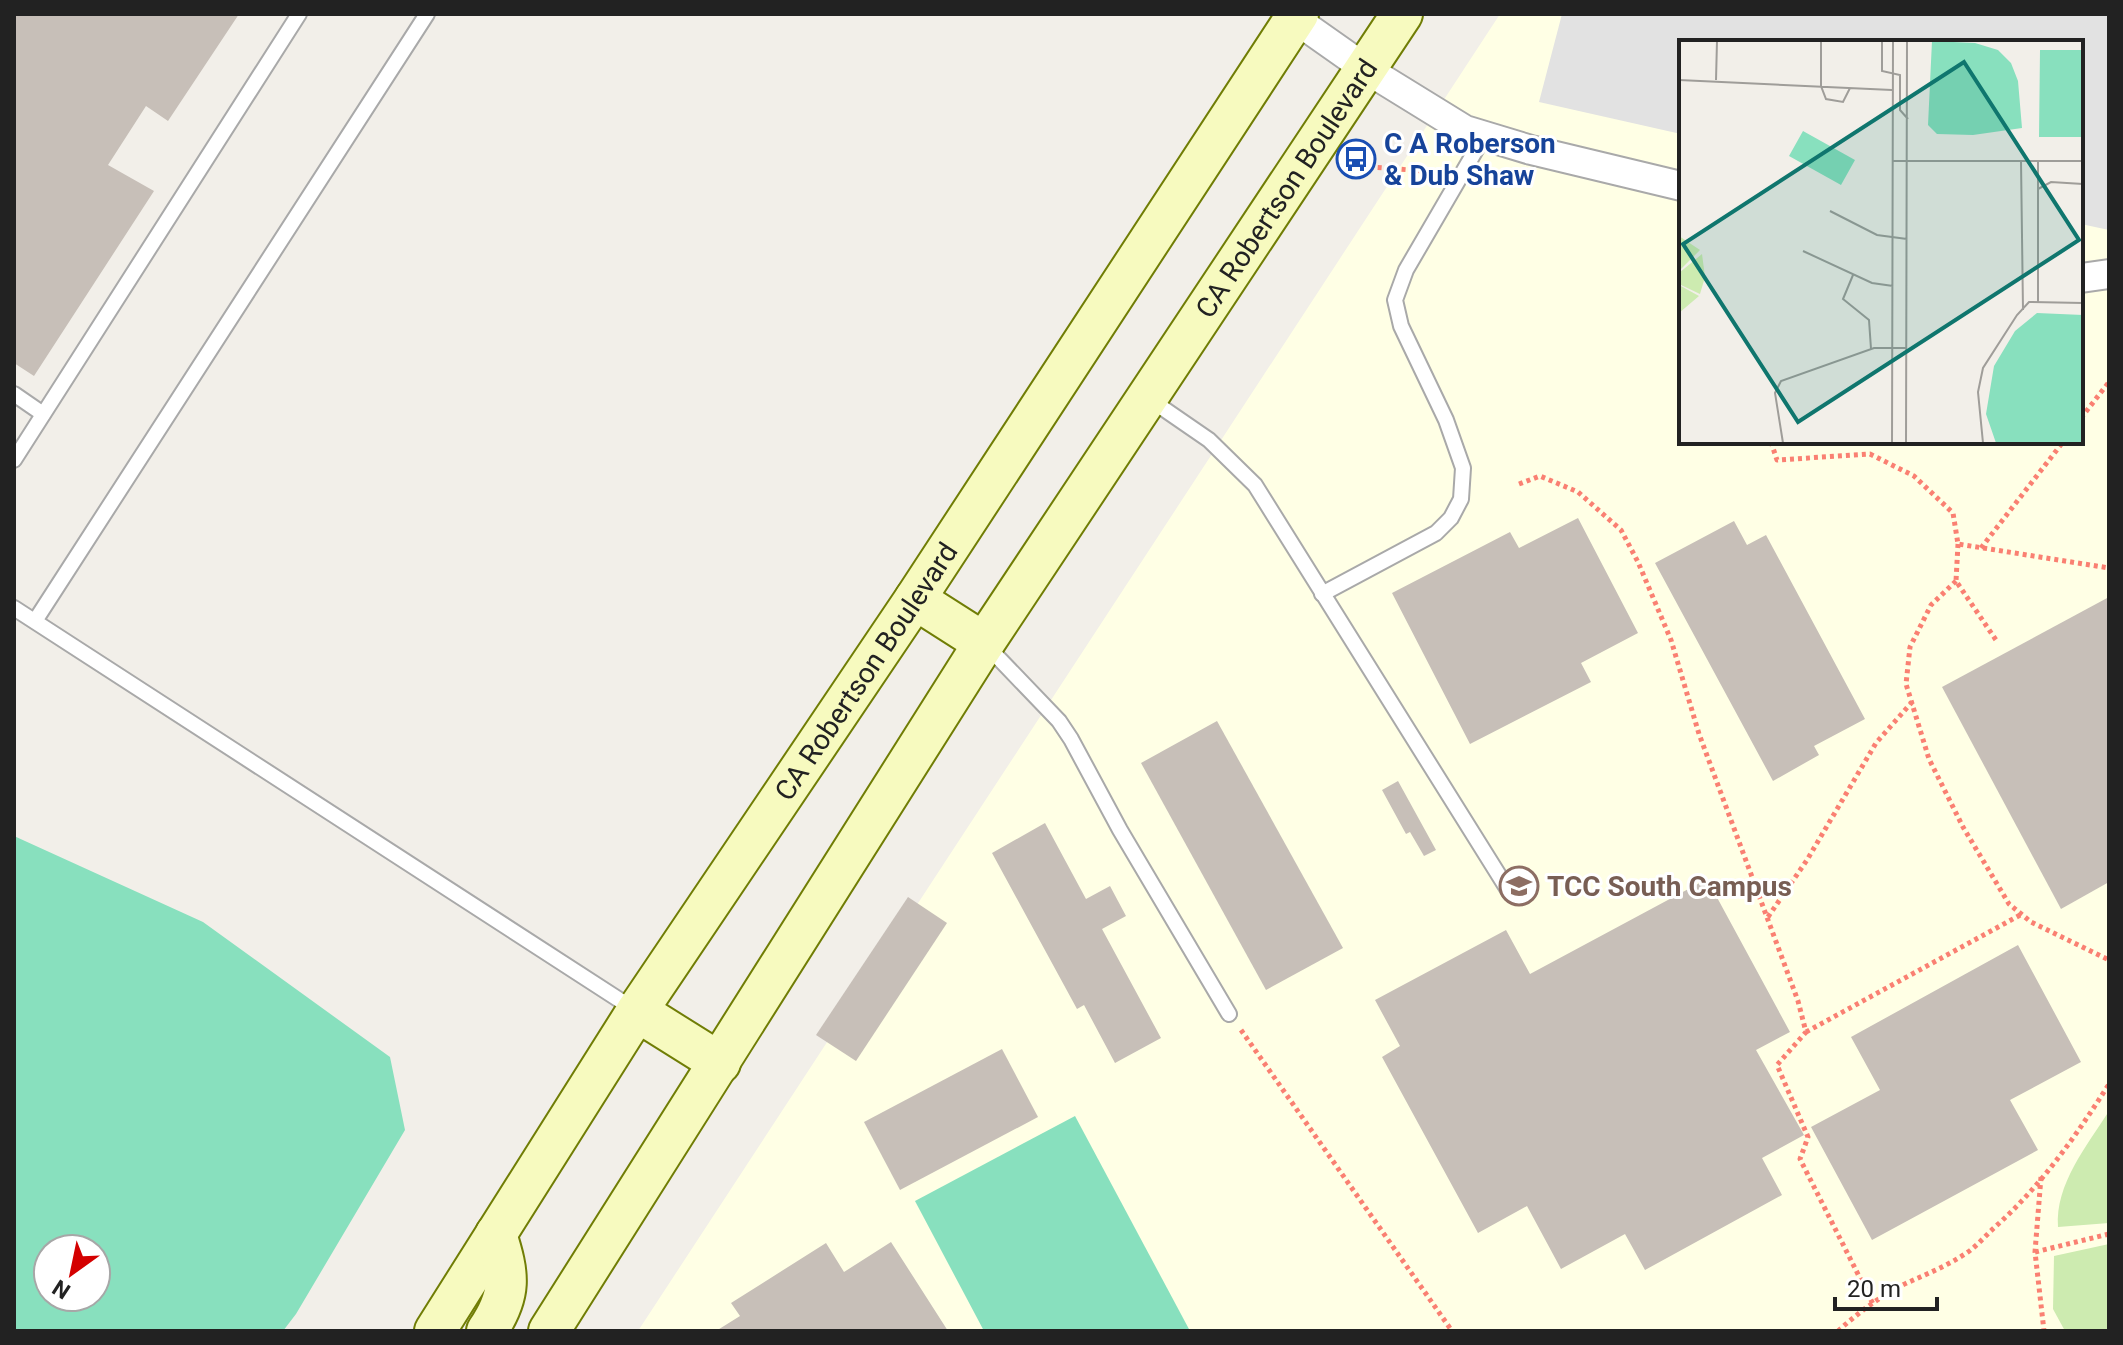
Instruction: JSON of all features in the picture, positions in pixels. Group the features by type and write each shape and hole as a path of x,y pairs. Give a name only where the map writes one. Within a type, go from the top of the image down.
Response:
{"street":[{"name":"CA Robertson Boulevard","path":"549,1331 984,643 1402,14"},
{"name":"CA Robertson Boulevard","path":"435,1331 637,1011 915,599 1296,17"},
{"path":"1296,17 1366,69 1465,130 1679,185"},
{"path":"2083,278 2109,274"},
{"path":"915,599 984,643"},
{"path":"637,1011 720,1063"},
{"path":"487,1331 502,1309 507,1269 496,1234"}],"lane":[{"path":"14,460 299,14"},
{"path":"35,621 427,14"},
{"path":"1322,594 1436,533 1451,518 1461,499 1463,468 1446,420 1401,326 1395,300 1406,270 1484,136"},
{"path":"14,394 43,414"},
{"path":"1148,398 1209,440 1255,485 1510,893"},
{"path":"14,608 637,1011"},
{"path":"984,643 1059,721 1071,739 1120,830 1229,1014"}],"path":[{"path":"1342,174 1348,165 1523,180"},
{"path":"2083,415 2109,382"},
{"path":"1772,444 1777,460 1870,454 1914,476 1953,513 1958,544 1956,581 1998,643"},
{"path":"1981,548 2061,444"},
{"path":"1519,484 1540,476 1578,492 1621,530 1638,562 1671,640 1699,734 1798,1001 1806,1032"},
{"path":"1958,544 2109,568"},
{"path":"1956,581 1931,605 1910,647 1906,684 1929,759 1963,827 2009,904 2031,922 2109,960"},
{"path":"1767,918 1807,860 1876,743 1912,702"},
{"path":"1873,1304 1800,1159 1808,1137 1777,1065 1806,1032 2022,914"},
{"path":"1229,1014 1452,1331"},
{"path":"1838,1331 1873,1304 1971,1250 2012,1213 2081,1129 2109,1084"},
{"path":"2041,1177 2035,1252 2044,1331"},
{"path":"2035,1252 2109,1234"}],"shaded area":[{"name":"TCC South Campus","path":"1500,14 2109,14 2109,1331 638,1331"},
{"path":"1562,14 2109,14 2109,230 2083,224 2083,40 1679,40 1679,134 1539,102"}],"green space":[{"path":"14,836 203,922 390,1057 405,1130 283,1331 14,1331"},
{"path":"2109,1111 2109,1223 2058,1227 2058,1211 2067,1181"},
{"path":"1075,1116 1190,1331 984,1331 915,1201"},
{"path":"2109,1244 2109,1331 2065,1331 2053,1309 2054,1256"}],"building":[{"path":"14,14 239,14 168,121 146,106 108,165 154,191 34,376 14,363"},
{"path":"1578,518 1638,633 1581,663 1591,682 1470,744 1392,593 1510,532 1519,548"},
{"path":"1734,521 1747,545 1766,535 1865,719 1814,746 1819,755 1773,781 1655,563"},
{"path":"2109,597 2109,882 2061,909 1942,687"},
{"path":"1217,721 1343,948 1266,990 1141,763"},
{"path":"1398,781 1436,850 1424,856 1410,832 1406,834 1382,790"},
{"path":"1045,823 1086,899 1110,886 1126,916 1102,929 1161,1038 1115,1063 1084,1005 1077,1009 992,853"},
{"path":"1707,879 1790,1032 1756,1050 1804,1135 1762,1158 1782,1195 1645,1270 1625,1234 1561,1269 1527,1206 1478,1233 1382,1057 1400,1046 1375,1000 1506,930 1530,974"},
{"path":"908,897 947,923 856,1061 816,1035"},
{"path":"2018,945 2081,1062 2010,1100 2038,1150 1872,1240 1811,1127 1880,1090 1851,1037"},
{"path":"1002,1049 1038,1117 900,1190 864,1122"},
{"path":"891,1242 948,1331 716,1331 740,1316 731,1303 826,1243 844,1272"}],"place":[{"name":"C A Roberson & Dub Shaw","path":"1356,159"},
{"name":"TCC South Campus","path":"1519,886"}]}
